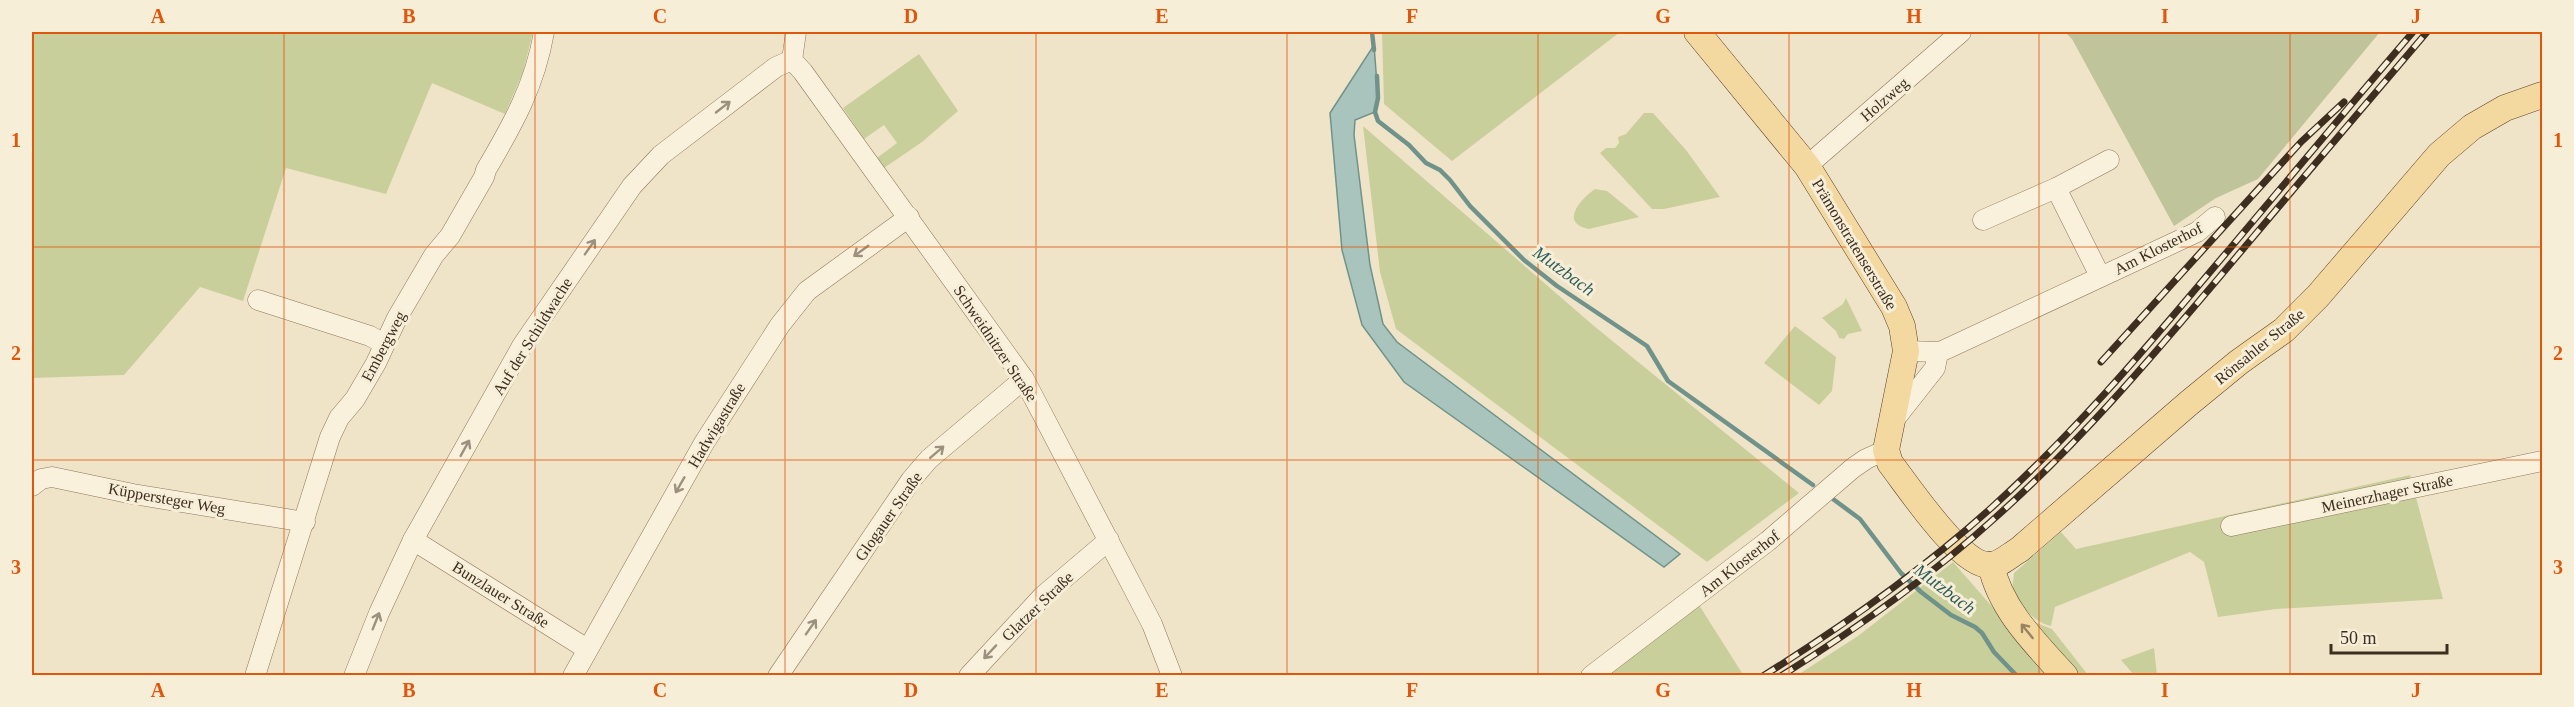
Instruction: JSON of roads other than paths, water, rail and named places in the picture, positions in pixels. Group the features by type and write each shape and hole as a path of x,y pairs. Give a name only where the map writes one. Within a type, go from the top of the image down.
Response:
{"main road":[{"name":"Prämonstratenserstraße","path":"1697,32 1807,166 1894,307 1902,326 1906,351 1886,450"},
{"name":"Rönsahler Straße","path":"1990,565 2019,550 2188,403 2284,330 2318,296 2439,155 2472,127 2505,108 2542,95"},
{"path":"1886,450 1890,463 1959,550 1977,564 1990,565 2000,596 2044,653 2066,675"}],"street":[{"name":"Embergweg","path":"255,675 330,437 339,418 360,390 434,255 450,236 484,177 534,77 544,32"},
{"path":"792,60 796,32"},
{"name":"Holzweg","path":"1807,166 1961,32"},
{"name":"Schweidnitzer Straße","path":"792,60 909,217 1024,379 1152,624 1172,675"},
{"name":"Auf der Schildwache","path":"354,675 413,540 522,346 632,186 661,155 776,67 792,60"},
{"path":"1983,220 2056,188 2109,160"},
{"name":"Am Klosterhof","path":"2056,188 2100,276"},
{"name":"Hadwigastraße","path":"573,675 704,443 780,325 807,291 909,217"},
{"name":"Am Klosterhof","path":"1906,351 1938,353 2197,232 2215,217"},
{"path":"258,300 370,336 384,344"},
{"path":"1891,424 1935,368 1938,353"},
{"name":"Glogauer Straße","path":"778,675 912,480 929,459 1024,379"},
{"name":"Am Klosterhof","path":"1591,675 1768,541 1853,468 1886,450"},
{"name":"Meinerzhager Straße","path":"2231,526 2542,461"},
{"name":"Küppersteger Weg","path":"32,486 41,479 52,477 133,494 305,522"},
{"name":"Bunzlauer Straße","path":"413,540 587,649"},
{"name":"Glatzer Straße","path":"969,675 1043,596 1109,540"}],"water":[{"path":"1374,45 1378,98 1375,112 1355,120 1354,135 1370,265 1383,324 1397,342 1680,554 1664,567 1404,382 1362,325 1342,250 1330,113"}],"waterway":[{"name":"Mutzbach","path":"1372,32 1374,50"},
{"name":"Mutzbach","path":"1377,76 1378,98 1375,112 1378,121 1409,145 1426,163 1440,170 1470,206 1524,260 1557,286 1647,346 1668,381 1813,485"},
{"name":"Mutzbach","path":"1833,499 1860,519 1901,573 1921,592 1951,615 1982,633 1994,652 2017,676"}],"railway":[{"path":"1763,676 1852,618 1909,576 2020,482 2158,334 2413,32"},
{"path":"1781,676 1865,621 1919,581 2027,489 2113,400 2427,32"},
{"path":"2101,362 2301,142 2344,102"}]}
